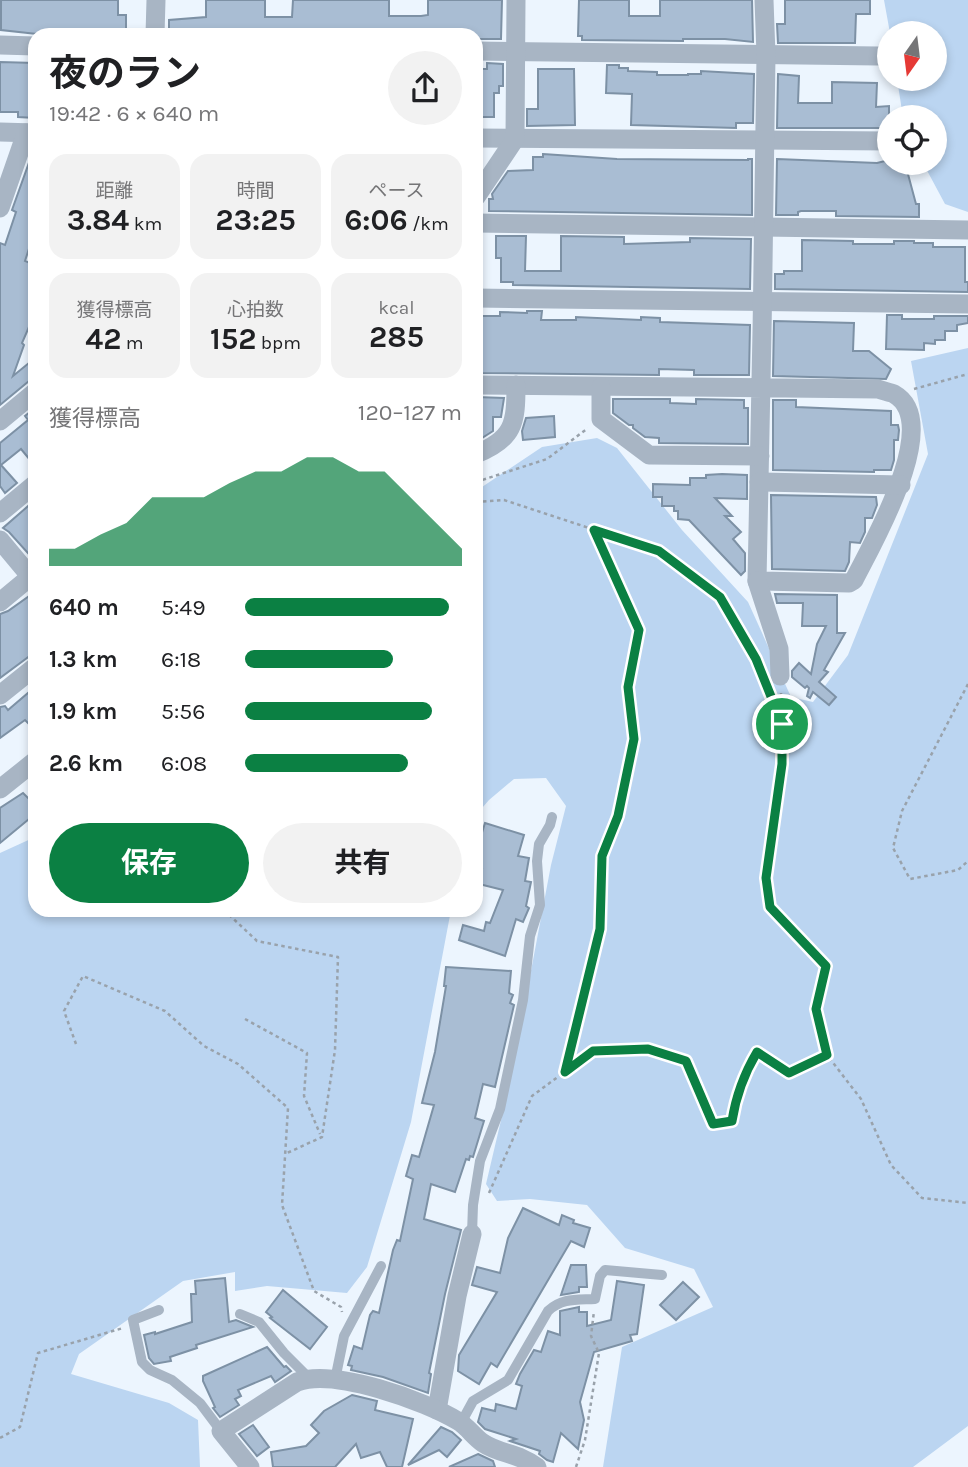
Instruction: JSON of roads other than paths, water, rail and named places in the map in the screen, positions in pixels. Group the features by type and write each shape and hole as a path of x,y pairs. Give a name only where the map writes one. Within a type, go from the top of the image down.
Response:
{"street":[{"path":"155,28 156,0"},
{"path":"483,187 515,139 516,0"},
{"path":"764,0 764,228 757,581 779,649 769,678"},
{"path":"0,45 28,46"},
{"path":"483,51 877,56"},
{"path":"0,132 28,133"},
{"path":"0,208 28,138"},
{"path":"483,138 877,141"},
{"path":"483,223 968,230"},
{"path":"483,298 968,304"},
{"path":"483,385 878,389 894,394 903,402 909,415 910,439 901,485 854,580 849,583 757,581"},
{"path":"483,451 496,445 510,431 516,413 516,385"},
{"path":"601,387 601,419 649,455 760,456"},
{"path":"1,418 28,397"},
{"path":"759,482 901,485"},
{"path":"0,513 28,490"},
{"path":"0,540 28,570"},
{"path":"0,602 28,581"},
{"path":"0,695 28,673"},
{"path":"0,789 28,767"},
{"path":"437,1410 457,1296 472,1234"},
{"path":"250,1467 221,1431 297,1382 309,1378 335,1380 389,1392 437,1410 461,1423 484,1444 518,1454 537,1467"}],"lane":[{"path":"472,1234 472,1205 480,1161 500,1109 523,1000 530,936 540,905 537,861 540,844 552,817"},
{"path":"335,1380 344,1336 381,1266"},
{"path":"461,1423 473,1401 508,1380 548,1311 557,1303 564,1300 595,1299 604,1270 662,1275"},
{"path":"159,1310 133,1321 142,1362 150,1370 172,1380 200,1403 221,1431"},
{"path":"240,1314 259,1322 309,1378"}]}
